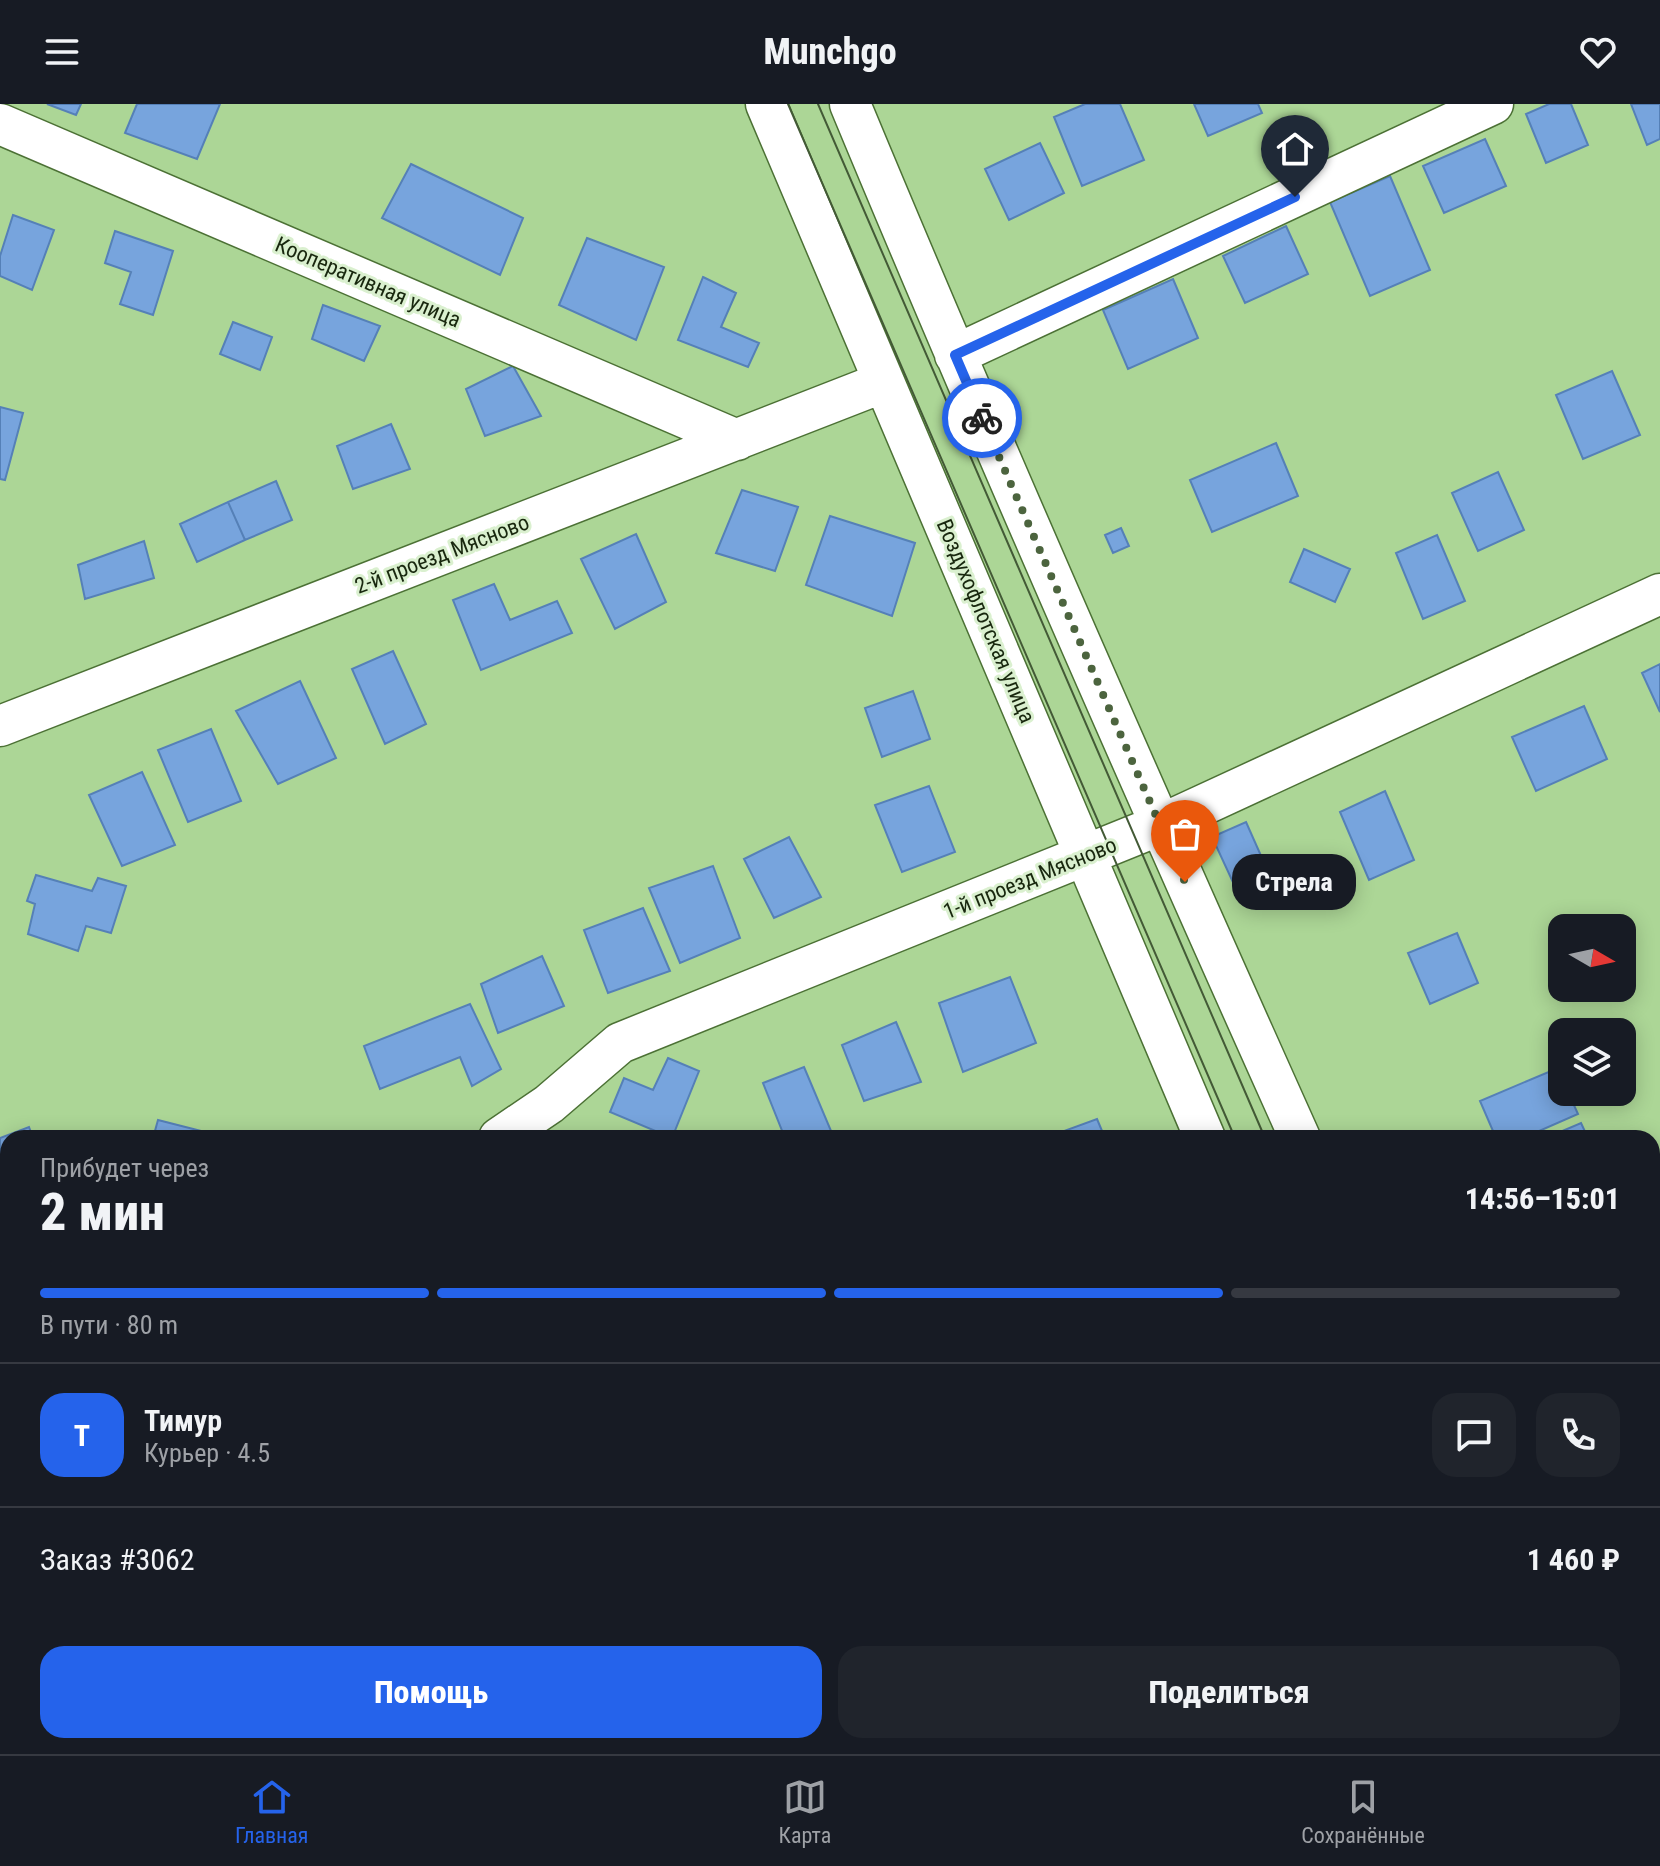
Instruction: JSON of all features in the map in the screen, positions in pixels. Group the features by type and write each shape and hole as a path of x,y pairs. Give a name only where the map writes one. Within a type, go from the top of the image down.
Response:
{"street":[{"name":"Воздухофлотская улица","path":"766,104 1202,1130"},
{"path":"850,104 955,355 1296,1130"},
{"path":"955,355 1493,104"},
{"name":"Кооперативная улица","path":"0,124 737,440"},
{"name":"2-й проезд Мясново","path":"0,726 884,382"},
{"name":"1-й проезд Мясново","path":"511,1130 549,1104 620,1043 1160,825 1660,594"}],"building":[{"path":"47,104 81,104 76,115"},
{"path":"137,104 220,104 197,159 125,133"},
{"path":"1085,104 1120,104 1144,160 1082,186 1054,117"},
{"path":"1194,104 1258,104 1262,113 1208,136"},
{"path":"1549,104 1571,104 1588,145 1546,163 1526,114"},
{"path":"1631,104 1660,104 1660,139 1647,145"},
{"path":"1485,139 1506,186 1444,213 1423,166"},
{"path":"1040,143 1064,193 1009,220 985,169"},
{"path":"411,164 523,218 500,275 382,218"},
{"path":"1390,176 1430,270 1370,296 1330,202"},
{"path":"13,215 54,230 32,290 0,276 0,256"},
{"path":"1286,226 1308,274 1245,303 1223,256"},
{"path":"115,231 173,251 153,315 120,304 131,272 105,263"},
{"path":"587,238 664,267 636,340 559,305"},
{"path":"703,277 736,293 721,327 759,343 748,367 678,340"},
{"path":"1173,279 1198,338 1128,369 1103,310"},
{"path":"323,305 380,326 364,361 312,339"},
{"path":"233,322 272,337 260,370 220,354"},
{"path":"513,366 541,416 485,436 466,389"},
{"path":"1612,371 1640,435 1583,459 1556,395"},
{"path":"0,407 23,413 5,480 0,479"},
{"path":"391,424 410,469 353,489 337,446"},
{"path":"1276,443 1298,496 1212,532 1190,480"},
{"path":"1498,472 1524,530 1478,551 1452,493"},
{"path":"276,481 292,520 245,540 228,502"},
{"path":"742,490 798,507 775,571 716,553"},
{"path":"228,502 245,540 197,562 180,524"},
{"path":"830,516 915,543 892,616 806,585"},
{"path":"1121,528 1129,546 1113,553 1105,535"},
{"path":"636,534 666,602 615,629 581,559"},
{"path":"1437,535 1465,601 1423,619 1396,553"},
{"path":"144,541 154,578 85,599 78,565"},
{"path":"1304,549 1350,569 1335,602 1290,582"},
{"path":"494,584 510,620 557,601 572,633 481,670 453,600"},
{"path":"393,651 426,724 385,744 352,669"},
{"path":"1660,664 1660,712 1642,673"},
{"path":"300,681 336,758 278,784 236,711"},
{"path":"913,691 930,739 882,757 865,708"},
{"path":"1584,706 1607,759 1536,791 1512,737"},
{"path":"211,729 241,801 188,822 158,750"},
{"path":"142,772 175,845 122,866 89,795"},
{"path":"929,786 955,852 902,872 875,805"},
{"path":"1385,791 1414,860 1369,880 1340,812"},
{"path":"1246,822 1270,876 1237,891 1212,837"},
{"path":"789,837 821,897 774,918 744,859"},
{"path":"713,866 740,938 680,963 649,888"},
{"path":"36,875 92,891 98,878 126,886 111,933 86,926 78,951 28,934 35,904 27,901"},
{"path":"643,908 670,971 608,993 584,930"},
{"path":"1457,933 1478,983 1430,1004 1408,953"},
{"path":"542,956 564,1006 498,1033 481,984"},
{"path":"1010,977 1036,1043 963,1072 939,1003"},
{"path":"470,1004 501,1069 472,1086 460,1057 380,1089 364,1046"},
{"path":"896,1022 921,1082 864,1101 842,1045"},
{"path":"668,1058 699,1071 675,1130 653,1130 610,1112 624,1078 653,1090"},
{"path":"804,1067 831,1130 782,1130 763,1083"},
{"path":"1548,1072 1548,1106 1574,1106 1578,1114 1541,1130 1493,1130 1480,1101"},
{"path":"1097,1119 1102,1130 1067,1130"},
{"path":"158,1120 197,1130 155,1130"},
{"path":"1581,1123 1584,1130 1565,1130"}],"tram line":[{"path":"788,104 1232,1130"},
{"path":"818,104 1262,1130"}],"way so far":[{"path":"982,418 1185,882"}],"place":[{"name":"Стрела","path":"1185,882"}],"route":[{"path":"982,418 955,355 1295,197"}]}
